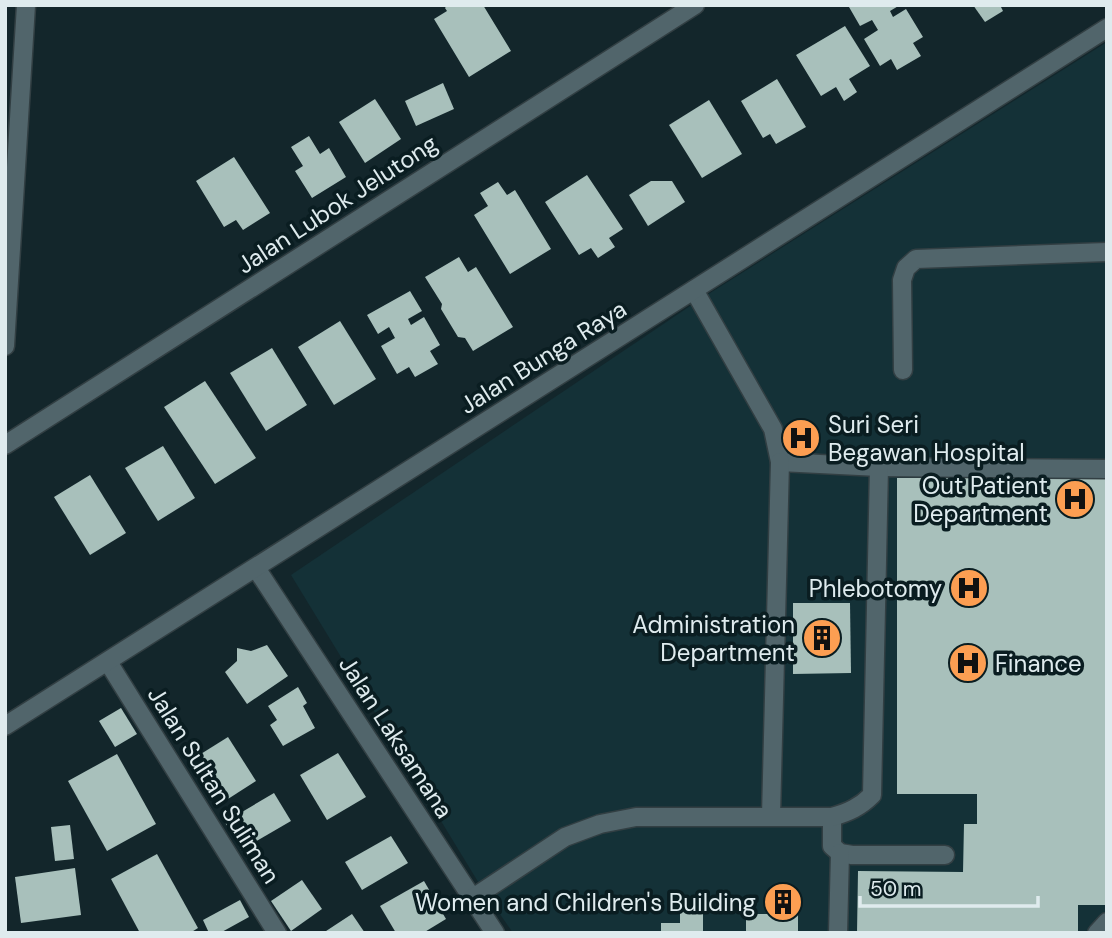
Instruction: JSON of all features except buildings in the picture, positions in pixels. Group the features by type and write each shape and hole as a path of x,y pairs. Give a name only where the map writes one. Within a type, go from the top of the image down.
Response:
{"street":[{"path":"5,346 26,5"},
{"name":"Jalan Lubok Jelutong","path":"5,445 695,5"},
{"name":"Jalan Bunga Raya","path":"5,726 1107,28"},
{"path":"903,370 902,280 906,268 916,259 1107,252"},
{"path":"694,290 773,429 779,462 771,816"},
{"path":"779,462 879,467 1107,469"},
{"path":"473,898 565,837 600,824 636,817 832,817 849,813 872,795 879,467"},
{"name":"Jalan Laksamana","path":"256,568 495,933"},
{"name":"Jalan Sultan Suliman","path":"108,663 277,933"},
{"path":"832,817 832,846 839,853 945,855"},
{"path":"838,933 839,853"},
{"path":"1097,933 1107,922"}],"shaded area":[{"name":"Suri Seri Begawan Hospital","path":"1107,42 1107,933 513,933 480,885 291,575 699,300"}],"place":[{"name":"Suri Seri Begawan Hospital","path":"801,438"},
{"name":"Out Patient Department","path":"1075,499"},
{"name":"Phlebotomy","path":"969,588"},
{"name":"Administration Department","path":"822,638"},
{"name":"Finance","path":"968,663"},
{"name":"Women and Children's Building","path":"783,902"}]}
